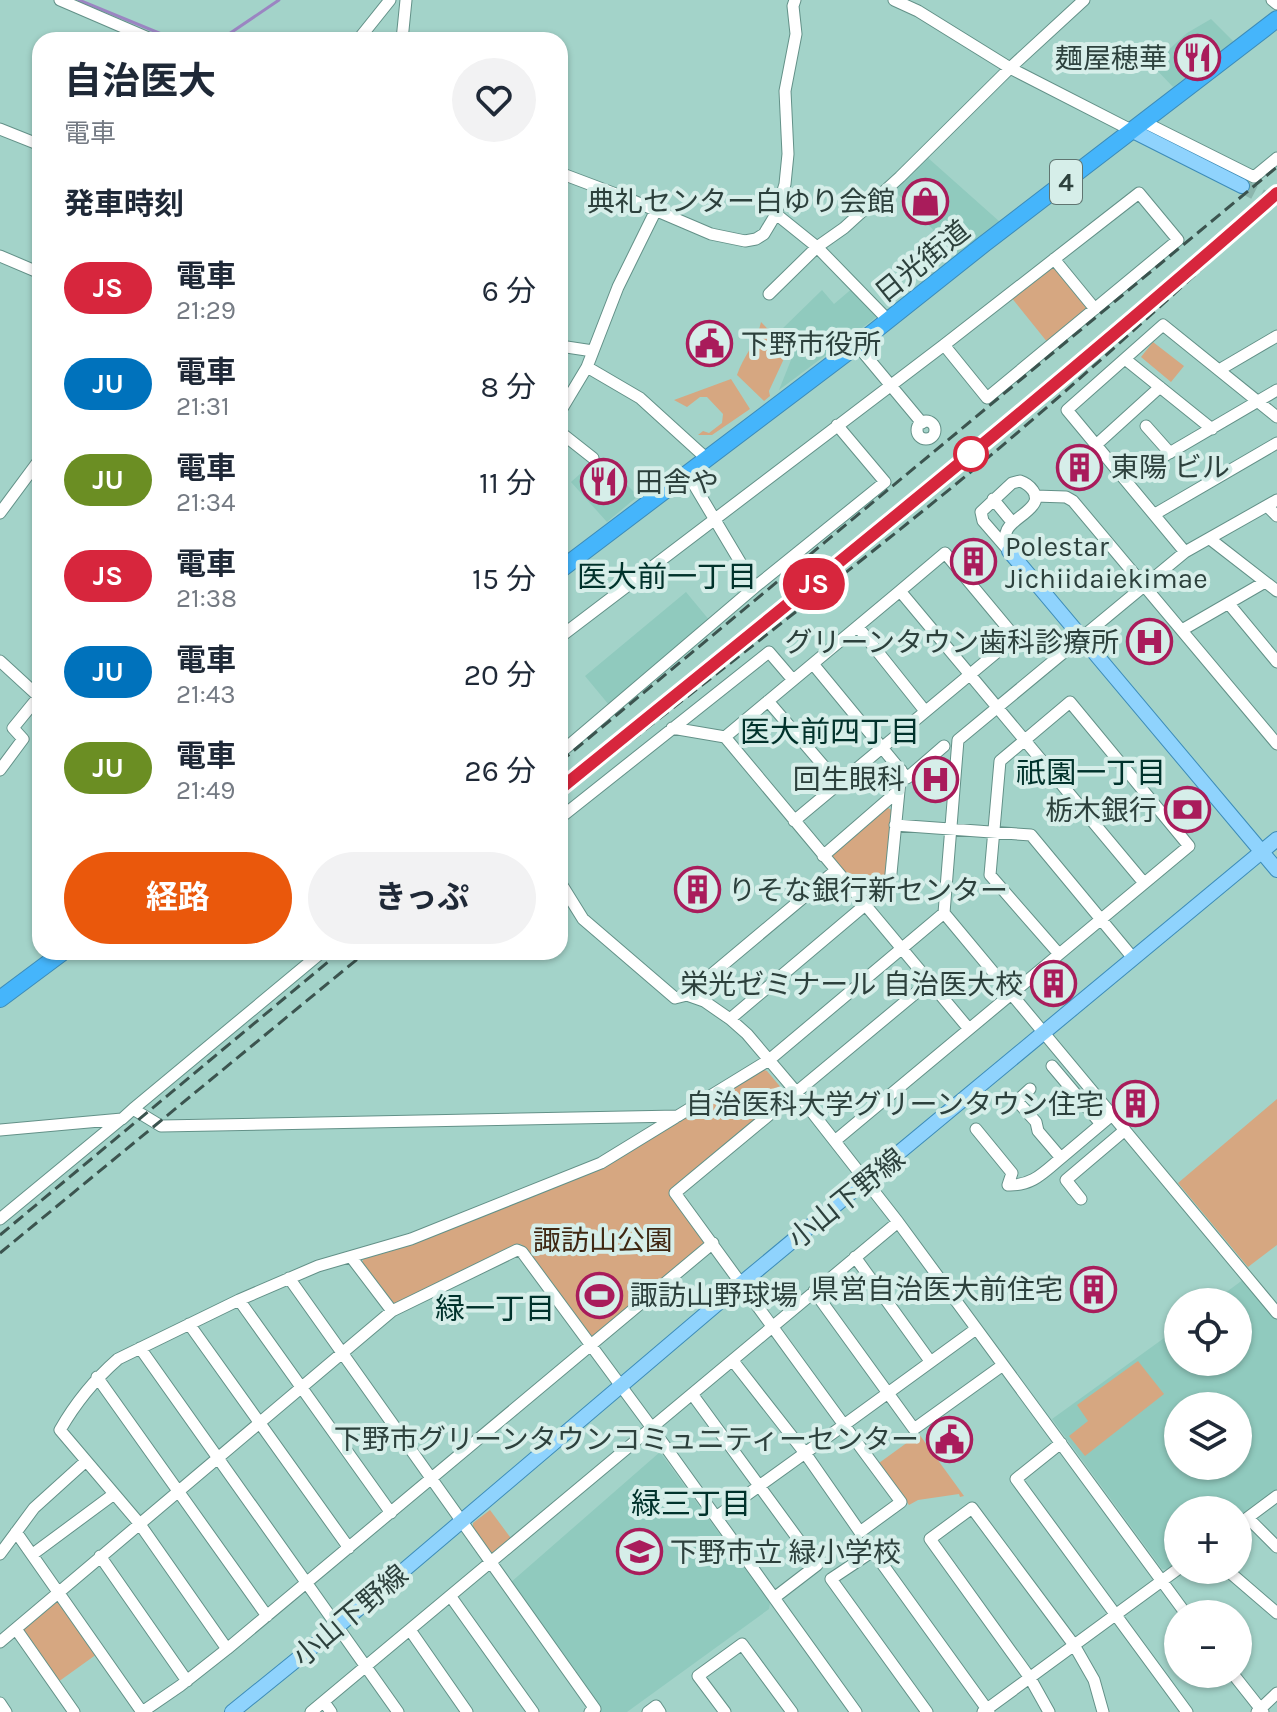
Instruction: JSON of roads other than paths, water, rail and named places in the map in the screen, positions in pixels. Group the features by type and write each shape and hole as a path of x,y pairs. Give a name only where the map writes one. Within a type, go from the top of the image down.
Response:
{"highway":[{"name":"日光街道","path":"568,564 889,321 984,244 1277,19"},
{"path":"0,999 52,960"}],"main road":[{"path":"1139,127 1242,186"},
{"path":"1009,551 1277,870"},
{"name":"小山下野線","path":"232,1712 1277,839"}],"street":[{"path":"60,0 134,32"},
{"path":"364,32 390,0"},
{"path":"403,32 406,0"},
{"path":"568,176 711,234 745,241 764,234 781,200 788,154 785,91 796,34 795,0"},
{"path":"894,0 918,11 1010,68 1254,177 1277,158"},
{"path":"769,294 817,247 844,228 900,177 1084,0"},
{"path":"1272,0 1277,4"},
{"path":"0,129 32,142"},
{"path":"568,631 1139,193 1178,240 987,398 944,345"},
{"path":"568,399 587,367 618,287 656,210"},
{"path":"776,214 817,247 889,321"},
{"path":"0,256 32,270"},
{"path":"1054,259 1095,309"},
{"path":"1185,552 1067,410 1163,325 1277,417"},
{"path":"1219,370 1277,336"},
{"path":"857,345 922,423"},
{"path":"568,347 593,351"},
{"path":"1125,359 1212,429"},
{"path":"587,367 640,398 706,458"},
{"path":"1096,445 1160,387"},
{"path":"1125,479 1277,390"},
{"path":"568,746 755,587 885,482 837,425"},
{"path":"1146,426 1170,453"},
{"path":"568,438 593,458"},
{"path":"1155,514 1277,443"},
{"path":"0,513 32,470"},
{"path":"687,473 755,587"},
{"path":"1017,481 1027,483 1035,496 1033,505 1012,522 1006,538 1009,551 980,517 982,508 1017,481"},
{"path":"1035,496 1066,497 1073,501 1277,744"},
{"path":"993,499 1012,522"},
{"path":"1277,516 1272,503 1185,552 958,740 944,913 1277,1313"},
{"path":"1210,539 1277,591"},
{"path":"725,737 945,553 1015,637 794,821"},
{"path":"1182,630 1265,582"},
{"path":"900,591 1144,883"},
{"path":"1229,604 1277,662"},
{"path":"858,627 925,711"},
{"path":"568,812 769,652 793,680"},
{"path":"0,661 32,689"},
{"path":"813,664 907,778 944,746"},
{"path":"768,701 839,784"},
{"path":"836,1140 1189,846 1070,702 1000,761 990,875 1059,954"},
{"path":"0,770 23,739 13,728 32,704"},
{"path":"672,728 725,737 969,1029"},
{"path":"730,1019 890,884 901,770"},
{"path":"823,856 898,791"},
{"path":"895,825 1031,835 1133,958"},
{"path":"568,895 583,919 675,998 687,995 835,871"},
{"path":"227,1649 139,1523 60,1430 75,1403 97,1377 118,1359 289,1278 318,1266 411,1239 601,1163 769,1060 944,913"},
{"path":"0,1219 312,960"},
{"path":"733,1361 805,1453 860,1532 901,1502 675,1193 929,982"},
{"path":"687,995 712,1005 730,1019 836,1140 1175,1600"},
{"path":"1052,1066 1101,1124"},
{"path":"1030,1089 1017,1101 1061,1158"},
{"path":"133,1109 161,1126 679,1116"},
{"path":"976,1129 1012,1173 1008,1185 1024,1186 1112,1115"},
{"path":"0,1130 122,1119"},
{"path":"1081,1199 1066,1180 1125,1130"},
{"path":"311,1712 327,1707 366,1667 898,1222"},
{"path":"16,1532 142,1712 227,1649 713,1243"},
{"path":"0,1642 392,1311 517,1250 522,1252 621,1385 856,1712"},
{"path":"351,1257 392,1311"},
{"path":"855,1257 930,1361"},
{"path":"289,1278 595,1709 590,1712"},
{"path":"814,1291 914,1429 1003,1365"},
{"path":"239,1300 391,1513"},
{"path":"189,1324 349,1548"},
{"path":"716,1517 976,1329"},
{"path":"140,1348 398,1712"},
{"path":"97,1377 267,1616"},
{"path":"692,1394 817,1565 774,1598"},
{"path":"1061,1443 1016,1479 1181,1710"},
{"path":"0,1554 34,1508 86,1461"},
{"path":"33,1554 114,1494"},
{"path":"1252,1514 1277,1496"},
{"path":"1049,1712 1030,1678 930,1539 972,1508 1074,1645 1094,1680 1103,1712"},
{"path":"1252,1528 1277,1547"},
{"path":"927,1712 831,1579 873,1551 986,1711 1164,1580"},
{"path":"100,1556 187,1681"},
{"path":"1242,1584 1277,1613"},
{"path":"451,1597 533,1712"},
{"path":"16,1629 74,1712"},
{"path":"410,1630 467,1712"},
{"path":"725,1712 698,1676 742,1644 792,1712"},
{"path":"1243,1688 1260,1711 1277,1693"},
{"path":"0,1703 6,1712"},
{"path":"648,1712 656,1706 660,1712"}],"waterway":[{"path":"79,0 157,32"},
{"path":"232,32 279,0"}],"tunnel":[{"path":"1242,186 1277,204"}],"railway":[{"path":"568,755 1277,167"},
{"path":"568,791 978,466 1277,200"},
{"path":"831,570 1046,391"},
{"path":"0,1235 330,960"},
{"path":"0,1253 356,960"}],"train":[{"name":"JS","path":"568,783 681,694 1015,417 1277,193"}],"place":[{"name":"麺屋穂華","path":"1198,58"},
{"name":"典礼センター白ゆり会館","path":"926,201"},
{"name":"下野市役所","path":"710,344"},
{"name":"東陽 ビル","path":"1080,467"},
{"name":"田舎や","path":"604,482"},
{"name":"Polestar Jichiidaiekimae","path":"974,562"},
{"name":"グリーンタウン歯科診療所","path":"1150,642"},
{"name":"回生眼科","path":"936,779"},
{"name":"栃木銀行","path":"1188,810"},
{"name":"りそな銀行新センター","path":"697,890"},
{"name":"栄光ゼミナール 自治医大校","path":"1054,984"},
{"name":"自治医科大学グリーンタウン住宅","path":"1135,1104"},
{"name":"県営自治医大前住宅","path":"1094,1289"},
{"name":"諏訪山野球場","path":"599,1295"},
{"name":"下野市グリーンタウンコミュニティーセンター","path":"950,1439"},
{"name":"下野市立 緑小学校","path":"639,1552"}],"district":[{"name":"医大前一丁目","path":"667,577"},
{"name":"医大前四丁目","path":"830,732"},
{"name":"祇園一丁目","path":"1091,773"},
{"name":"緑一丁目","path":"495,1309"},
{"name":"緑三丁目","path":"691,1504"}],"park label":[{"name":"諏訪山公園","path":"603,1240"}]}
